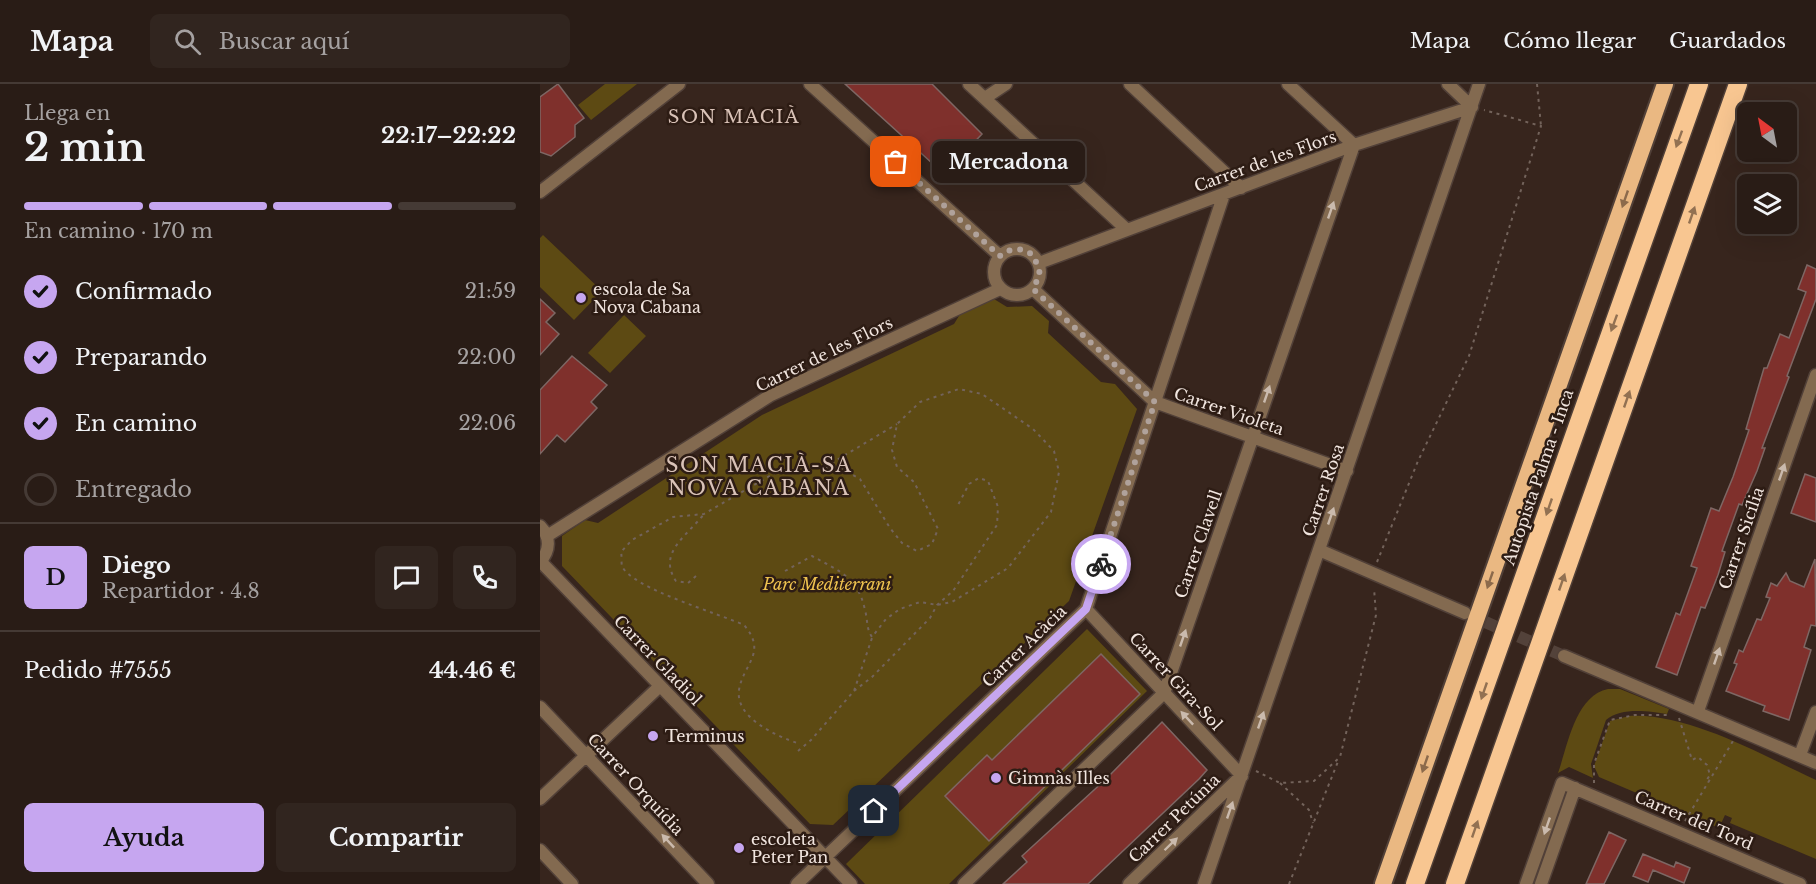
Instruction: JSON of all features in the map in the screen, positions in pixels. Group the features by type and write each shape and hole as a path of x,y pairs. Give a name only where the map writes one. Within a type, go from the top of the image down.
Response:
{"highway":[{"path":"1383,884 1665,84"},
{"name":"Autopista Palma - Inca","path":"1415,884 1699,84"},
{"path":"1455,884 1738,84"}],"street":[{"path":"540,192 679,84"},
{"path":"810,84 1000,256"},
{"path":"969,84 1126,229"},
{"path":"985,98 1006,84"},
{"path":"1130,84 1241,188"},
{"path":"1288,84 1354,145"},
{"path":"1448,84 1472,107"},
{"name":"Carrer Rosa","path":"1204,884 1479,84"},
{"name":"Carrer de les Flors","path":"1039,263 1354,145 1472,107"},
{"name":"Carrer Clavell","path":"964,884 1164,693 1354,145"},
{"name":"Carrer Acàcia","path":"797,884 1086,609 1224,194"},
{"path":"1012,249 1028,251 1039,263 1040,274 1033,289 1023,295 1015,296 1000,289 994,278 993,270 1000,256 1012,249"},
{"name":"Carrer de les Flors","path":"544,531 771,395 1000,289"},
{"name":"Carrer Violeta","path":"1033,289 1155,402 1347,471"},
{"name":"Carrer Sicília","path":"1698,711 1816,375"},
{"path":"540,562 548,547 544,531"},
{"path":"1319,550 1465,613"},
{"name":"Carrer Gladiol","path":"540,562 851,884"},
{"name":"Carrer Gira-Sol","path":"1086,609 1164,693 1244,770"},
{"path":"1564,656 1816,763"},
{"path":"540,799 660,686"},
{"name":"Carrer Orquídia","path":"540,706 708,884"},
{"path":"1800,756 1816,712"},
{"name":"Carrer Petúnia","path":"1129,884 1244,770"},
{"path":"1526,884 1562,783 1575,788 1541,884"},
{"name":"Carrer del Tord","path":"1575,788 1800,884"},
{"path":"540,850 572,884"}],"path":[{"path":"1289,884 1340,757 1376,615 1373,572 1418,460 1469,356 1541,126 1537,84"},
{"path":"1472,107 1541,126"},
{"path":"825,467 897,423 920,402 959,389 982,394 1003,406 1054,451 1059,472 1051,512 1008,568 952,602 937,605 920,602 900,609 886,619 872,637 854,691"},
{"path":"696,576 688,584 676,581 668,570 669,555 704,514 780,470 841,468 860,479 902,543 917,551 932,544 938,529 914,482 897,467 892,450 897,423"},
{"path":"798,751 811,740 854,691 872,677 930,618 937,605 953,591 997,525 998,507 988,481 979,478 969,484 958,505"},
{"path":"704,514 673,517 654,526 632,540 621,552 622,566 630,576 667,596 744,625 753,635 754,651 739,689 740,700 757,725 774,735 797,743"},
{"path":"785,571 812,556 852,578 866,609 867,629 872,637"},
{"path":"1590,794 1596,778 1593,768 1608,723 1612,719 1635,715 1678,717 1692,760 1698,757 1707,765 1710,775 1706,781 1708,782"},
{"path":"1679,831 1733,741"},
{"path":"1280,783 1314,781 1340,757"},
{"path":"1244,770 1280,783 1309,810 1313,823"}],"green space":[{"path":"605,84 637,84 591,120 578,105"},
{"path":"543,235 602,291 574,320 540,287 540,238"},
{"name":"Parc Mediterrani","path":"994,299 1007,307 1032,306 1049,321 1048,333 1101,382 1115,384 1137,409 1069,601 833,825 810,824 562,566 562,536 585,520 598,523 762,415 954,324 962,311"},
{"path":"624,315 646,336 610,373 588,353"},
{"name":"Gimnàs Illes","path":"1087,629 1147,691 949,884 865,884 846,864"},
{"path":"1608,689 1620,689 1669,709 1667,714 1635,711 1612,716 1606,720 1591,764 1593,778 1569,767 1558,773 1580,711 1597,693"},
{"path":"1629,716 1676,721 1700,728 1816,780 1816,859 1730,823 1732,818 1725,815 1719,828 1599,777 1594,766 1610,721"}],"building":[{"path":"558,84 584,118 575,125 575,137 551,156 540,152 540,97"},
{"path":"845,84 932,84 982,134 944,174"},
{"path":"1807,265 1816,269 1816,299 1762,448 1765,448 1757,471 1742,505 1739,504 1722,551 1725,552 1718,575 1705,608 1701,607 1677,675 1656,667 1676,613 1680,615 1697,568 1691,566 1711,508 1719,511 1733,477 1749,430 1746,429 1764,368 1767,368 1780,334 1789,338 1806,292 1798,289"},
{"path":"540,299 555,313 546,322 559,334 540,355"},
{"path":"572,356 607,385 591,402 597,408 565,442 557,435 540,454 540,390"},
{"path":"1805,474 1816,478 1816,522 1791,513"},
{"path":"1815,559 1816,626 1811,625 1804,647 1811,650 1789,720 1763,711 1765,706 1726,691 1737,664 1734,663 1739,650 1743,652 1757,619 1761,620 1770,598 1766,597 1771,583 1777,586 1786,573 1790,581 1804,587"},
{"path":"1101,654 1140,694 989,841 945,796 987,755 992,760"},
{"path":"1162,722 1207,770 1199,779 1088,884 1003,884 1027,862 1022,856 1106,779"},
{"path":"1609,832 1626,840 1604,884 1586,884"},
{"path":"1643,854 1674,867 1676,862 1690,868 1684,883 1653,870 1648,882 1633,876"}],"tunnel":[{"path":"1469,615 1564,656"}],"way so far":[{"path":"896,162 1000,256 1012,249 1028,251 1034,256 1039,263 1040,274 1033,289 1155,402 1101,564"}],"place":[{"name":"Mercadona","path":"896,162"},
{"name":"escola de Sa Nova Cabana","path":"581,298"},
{"name":"Terminus","path":"653,736"},
{"name":"Gimnàs Illes","path":"996,778"},
{"name":"escoleta Peter Pan","path":"739,848"}],"district":[{"name":"SON MACIÀ","path":"734,117"},
{"name":"SON MACIÀ-SA NOVA CABANA","path":"759,476"}],"route":[{"path":"874,811 1086,609 1101,564"}]}
